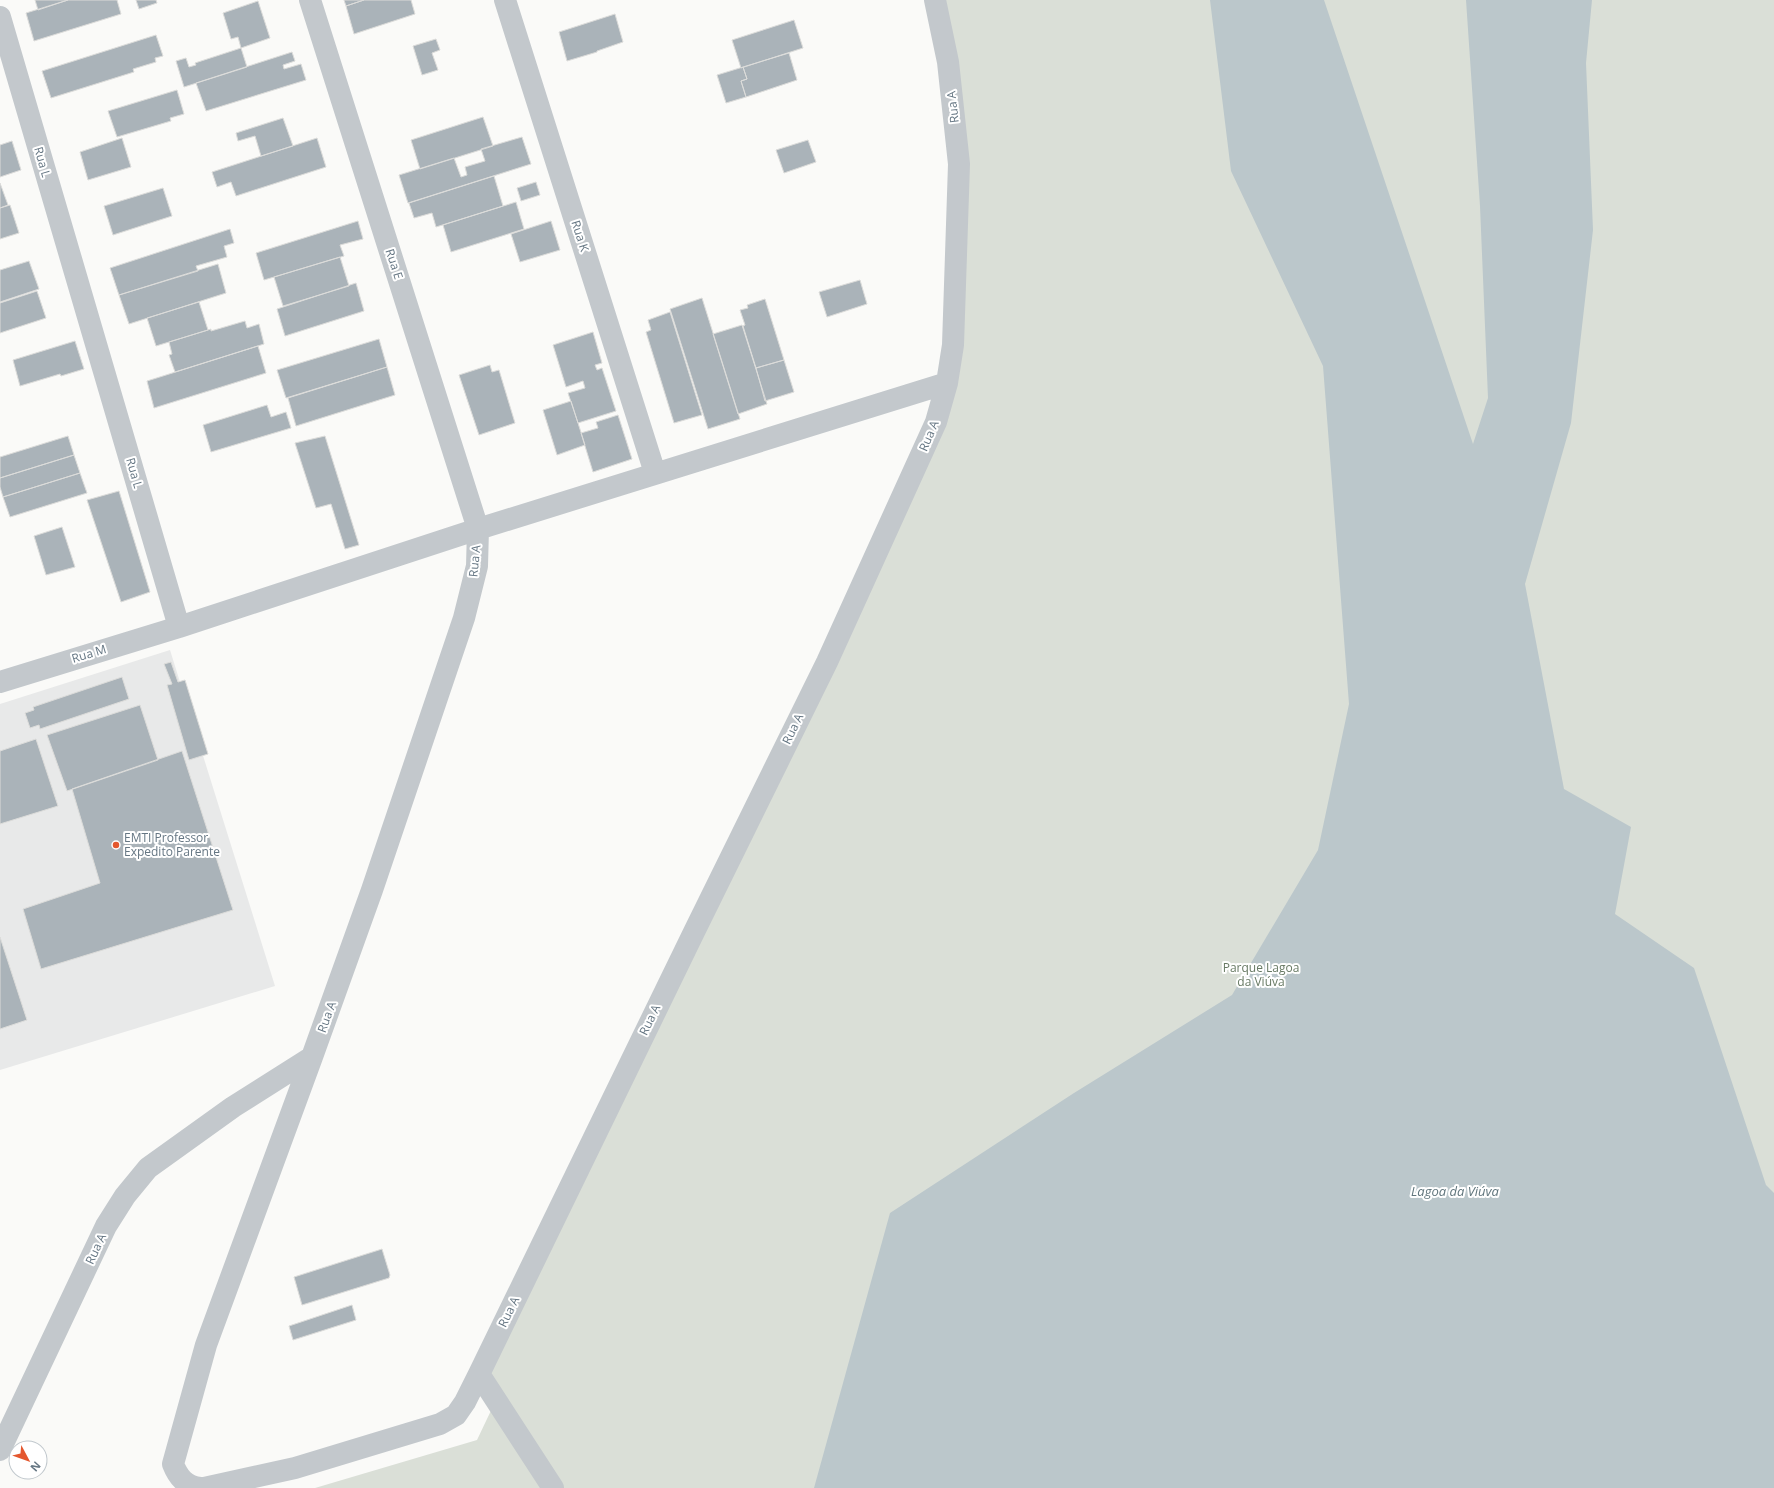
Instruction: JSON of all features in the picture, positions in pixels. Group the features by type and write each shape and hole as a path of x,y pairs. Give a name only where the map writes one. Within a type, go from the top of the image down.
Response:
{"street":[{"name":"Rua E","path":"310,0 478,529"},
{"name":"Rua K","path":"504,0 655,473"},
{"name":"Rua A","path":"204,1488 296,1468 440,1424 456,1415 465,1402 479,1374 690,939 827,662 936,422 947,383 953,345 959,164 948,62 935,0"},
{"name":"Rua L","path":"0,17 178,627"},
{"name":"Rua A","path":"200,1488 192,1487 185,1483 177,1475 173,1464 206,1345 372,890 464,618 477,566 478,529 947,383"},
{"path":"178,627 478,529"},
{"name":"Rua M","path":"0,682 178,627"},
{"name":"Rua A","path":"0,1450 106,1226 125,1196 148,1168 233,1107 312,1057"},
{"path":"479,1374 553,1488"}],"shaded area":[{"name":"EMTI Professor Expedito Parente","path":"170,650 275,986 0,1070 0,704"}],"green space":[{"name":"Parque Lagoa da Viúva","path":"935,0 1774,0 1774,1488 315,1488 477,1440 496,1400 479,1374 936,422 959,164"}],"water":[{"name":"Lagoa da Viúva","path":"1210,0 1324,0 1473,444 1488,398 1480,206 1466,0 1592,0 1586,63 1593,230 1571,423 1525,584 1564,789 1631,827 1615,914 1694,968 1766,1185 1774,1193 1774,1488 814,1488 890,1213 1074,1093 1232,995 1318,850 1349,704 1323,366 1231,171"}],"building":[{"path":"35,0 68,0 38,10"},
{"path":"68,0 117,0 121,14 34,41 26,13"},
{"path":"136,0 156,0 157,3 139,9"},
{"path":"344,0 364,0 346,6"},
{"path":"364,0 411,0 415,14 354,34 346,6"},
{"path":"258,1 270,38 241,48 238,37 231,39 223,13"},
{"path":"615,14 623,42 567,61 559,32"},
{"path":"794,20 803,48 741,68 732,40"},
{"path":"156,35 163,56 155,58 156,62 133,69 134,72 51,98 42,71"},
{"path":"436,39 440,50 432,53 438,70 422,75 413,46"},
{"path":"241,48 247,67 184,87 176,61 186,58 189,67 196,65 195,63"},
{"path":"292,52 295,61 283,65 284,69 301,64 306,80 206,111 196,83"},
{"path":"789,53 797,80 746,97 741,81 747,79 743,67"},
{"path":"743,67 747,79 741,81 746,97 726,103 717,75"},
{"path":"177,90 184,114 170,118 171,121 117,137 108,111"},
{"path":"483,117 493,146 420,169 411,140"},
{"path":"283,118 293,146 261,156 255,136 238,141 236,133"},
{"path":"522,137 531,164 408,203 399,175 454,158 461,177 467,175 465,167 485,161 481,149"},
{"path":"122,138 131,167 88,180 80,152"},
{"path":"317,138 326,167 236,196 231,182 217,187 212,172"},
{"path":"808,140 816,162 784,173 776,150"},
{"path":"12,141 21,170 0,177 0,145"},
{"path":"494,176 503,206 436,227 432,213 414,218 409,203"},
{"path":"536,182 540,195 521,201 517,188"},
{"path":"0,183 8,205 0,208"},
{"path":"163,188 172,216 113,235 104,206"},
{"path":"516,202 524,229 451,252 443,225"},
{"path":"10,205 19,233 0,239 0,208"},
{"path":"358,221 363,239 340,245 344,256 264,280 256,253"},
{"path":"551,221 560,250 520,262 511,234"},
{"path":"230,229 234,243 224,246 227,257 196,266 198,271 119,295 110,268"},
{"path":"340,257 349,286 283,306 274,277"},
{"path":"29,261 39,289 0,302 0,270"},
{"path":"218,264 226,293 129,324 119,295"},
{"path":"860,280 867,304 827,317 819,292"},
{"path":"356,283 364,311 285,336 277,309"},
{"path":"37,291 46,318 0,333 0,303"},
{"path":"702,298 740,419 708,429 670,309"},
{"path":"765,299 784,360 756,368 743,326 745,325 740,310 748,308 747,305"},
{"path":"199,302 208,330 156,346 147,318"},
{"path":"670,312 702,415 674,423 646,332 651,330 648,320"},
{"path":"245,321 247,328 259,324 264,344 175,372 169,355 172,354 169,342 211,329 211,331"},
{"path":"742,325 767,404 738,414 713,334"},
{"path":"593,332 602,363 595,365 597,370 602,368 616,411 578,423 568,393 585,388 583,381 566,387 553,345"},
{"path":"379,339 387,367 286,398 277,370"},
{"path":"75,341 84,369 61,376 60,374 20,386 13,360"},
{"path":"258,346 266,373 154,408 147,381"},
{"path":"784,360 794,392 765,401 756,368"},
{"path":"490,365 492,372 499,370 515,423 479,435 459,375"},
{"path":"387,367 395,395 296,426 288,398"},
{"path":"571,401 585,445 557,455 543,410"},
{"path":"267,405 271,417 286,412 291,428 211,452 203,425"},
{"path":"618,415 632,459 593,472 581,433 598,428 596,422"},
{"path":"68,436 74,455 0,478 0,457"},
{"path":"325,436 359,545 345,549 331,504 316,508 295,443"},
{"path":"74,455 80,473 3,497 0,487 0,478"},
{"path":"80,473 87,493 10,517 3,497"},
{"path":"119,491 150,592 121,602 87,500"},
{"path":"62,527 75,567 46,575 34,536"},
{"path":"171,662 178,682 185,680 208,754 189,760 167,685 172,684 164,664"},
{"path":"122,677 129,699 40,729 39,725 30,728 25,713 34,710 33,707"},
{"path":"140,705 158,760 67,791 47,735"},
{"path":"36,739 58,806 0,824 0,751"},
{"path":"182,751 233,910 41,969 23,909 100,883 72,789"},
{"path":"0,937 27,1020 0,1029"},
{"path":"382,1249 390,1275 389,1278 302,1305 294,1277"},
{"path":"352,1305 356,1320 293,1340 289,1326"}],"place":[{"name":"EMTI Professor Expedito Parente","path":"116,845"}]}
